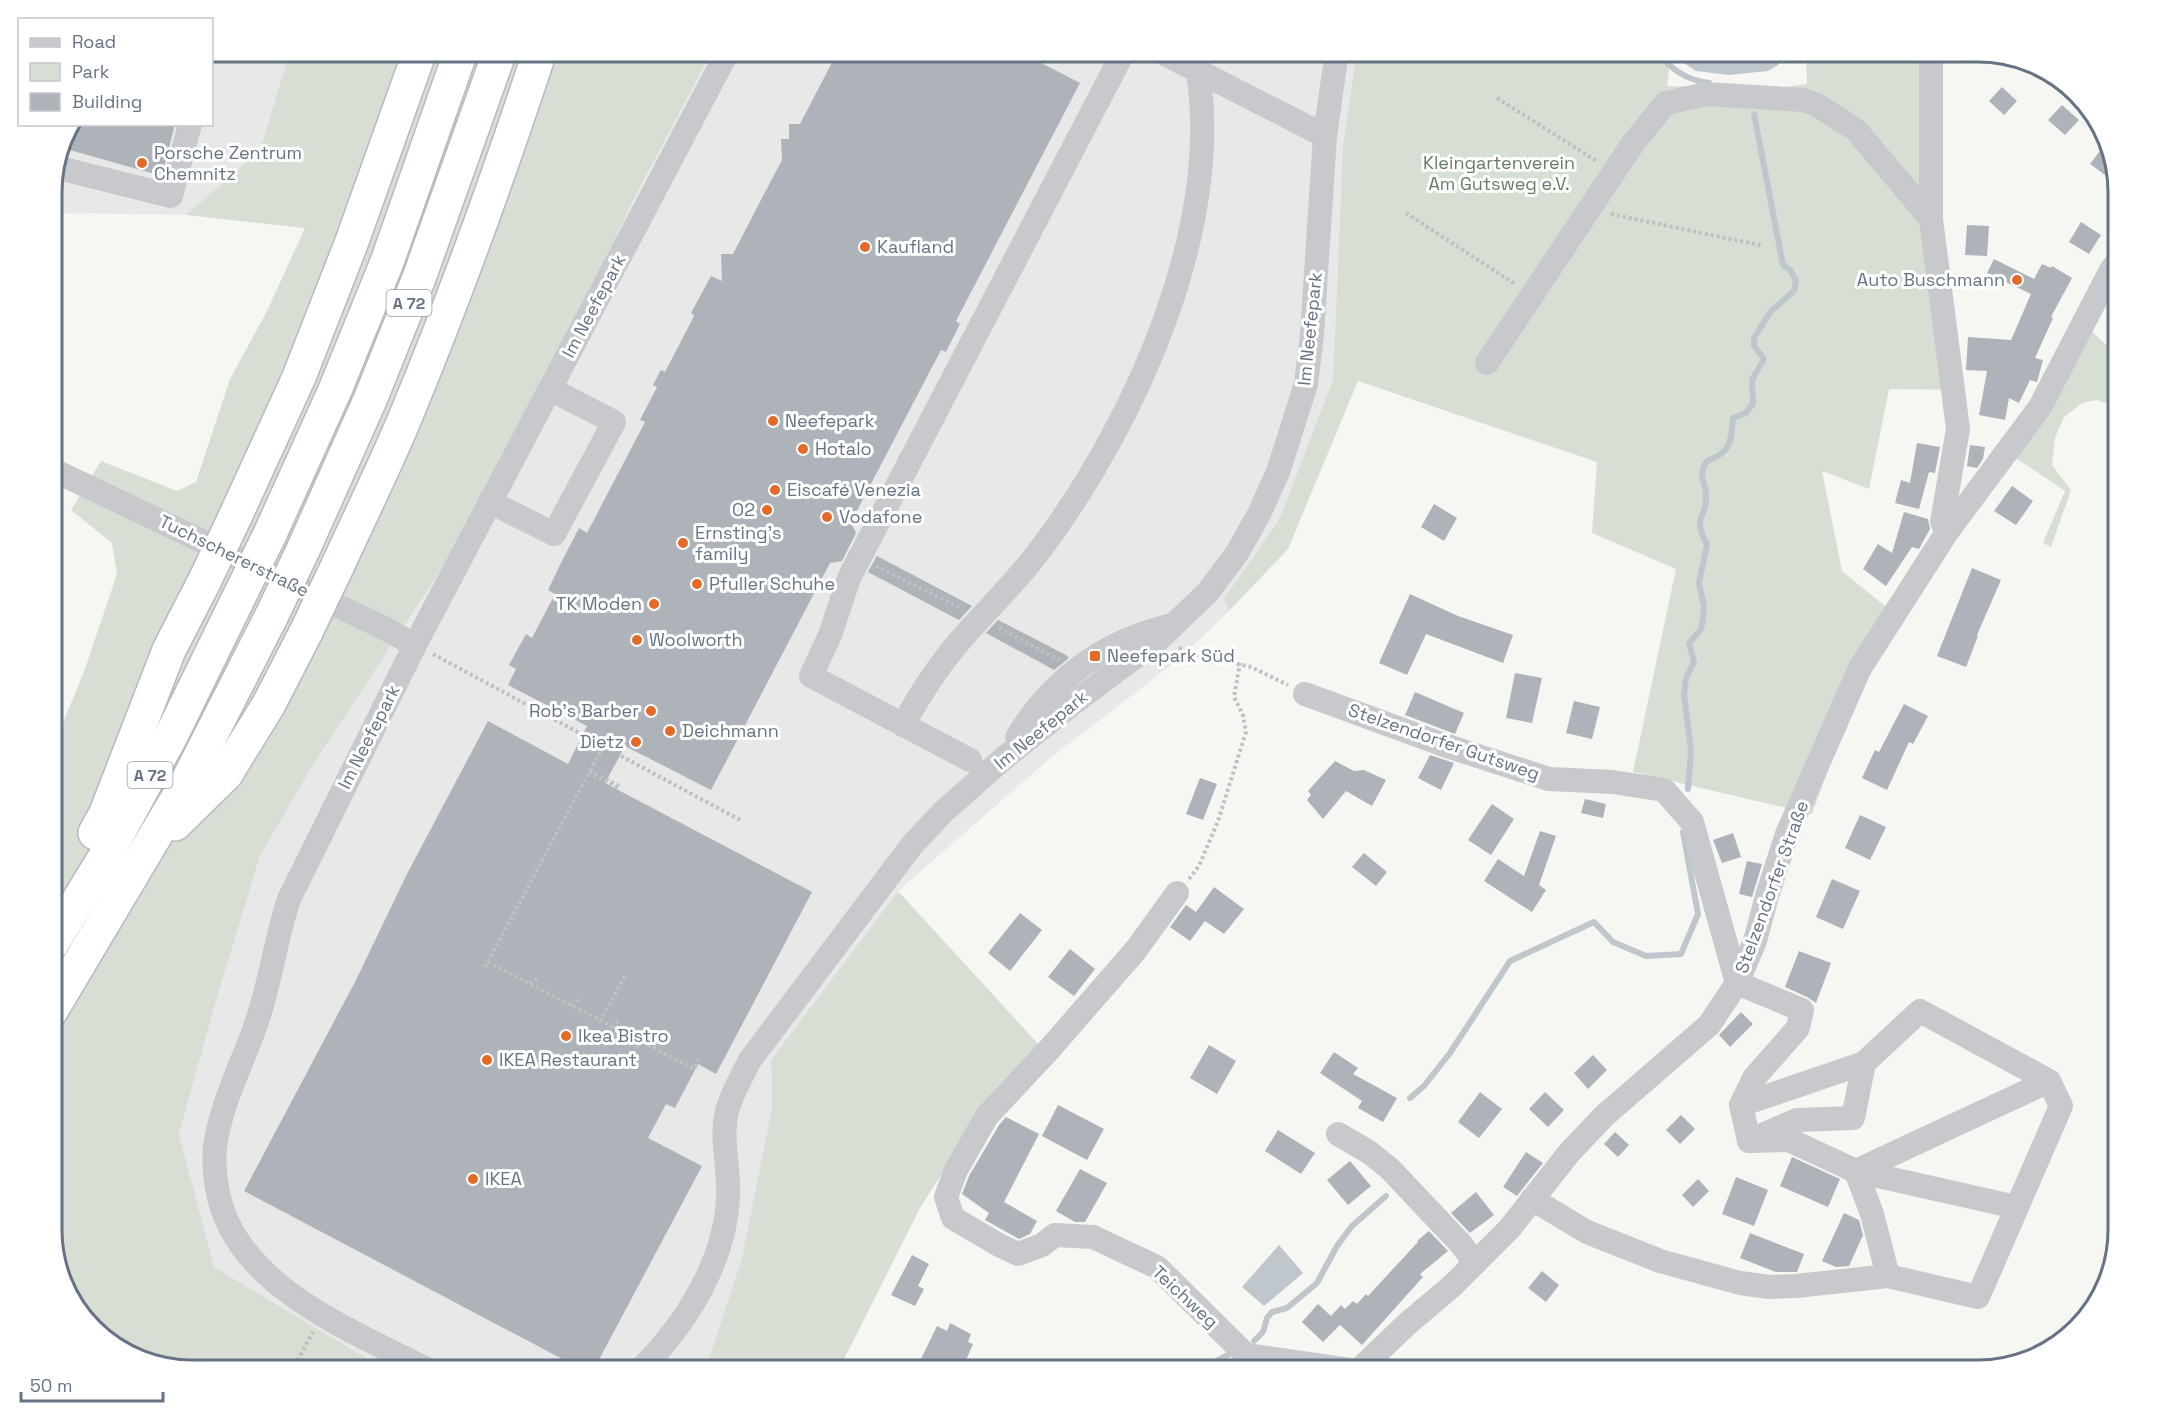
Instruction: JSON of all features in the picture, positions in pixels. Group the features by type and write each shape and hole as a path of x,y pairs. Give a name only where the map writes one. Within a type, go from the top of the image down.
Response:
{"highway":[{"path":"62,892 106,813 169,650 235,517 299,377 351,244 413,62"},
{"name":"A 72","path":"62,927 105,857 171,736 270,534 335,390 387,262 457,62"},
{"name":"A 72","path":"62,993 186,784 303,550 370,400 419,278 496,62"},
{"path":"145,853 226,774 269,704 306,632 404,420 510,142 536,62"}],"street":[{"name":"Im Neefepark","path":"409,1360 290,1295 260,1269 240,1245 225,1218 215,1173 214,1149 220,1118 259,1017 289,899 415,645 722,62"},
{"path":"970,760 811,676 830,635 849,578 859,557 1118,62"},
{"path":"903,724 926,685 953,649 1038,553 1065,516 1113,438 1138,386 1181,268 1200,175 1204,126 1196,62"},
{"path":"1198,62 1324,136"},
{"name":"Im Neefepark","path":"650,1360 661,1349 686,1314 713,1264 728,1201 725,1147 727,1112 750,1060 912,845 943,812 1003,759 1067,708 1168,640 1237,553 1259,514 1278,472 1306,384 1312,334 1324,136 1335,62"},
{"path":"1931,62 1931,219 1958,429 1942,522 1947,532"},
{"path":"1487,363 1634,142 1666,103 1706,94 1803,100 1817,105 1856,130 1931,219"},
{"path":"64,169 171,196 189,126"},
{"name":"Stelzendorfer Straße","path":"1369,1360 1452,1287 1510,1228 1569,1153 1604,1116 1709,1024 1737,983 1755,941 1787,834 1860,668 1947,532 2040,407 2108,276"},
{"path":"490,502 554,534 614,422 550,389"},
{"name":"Tuchschererstraße","path":"62,474 384,628 415,645"},
{"path":"1003,759 1024,725 1068,676 1115,644 1143,632 1168,640"},
{"name":"Stelzendorfer Gutsweg","path":"1305,693 1444,745 1549,779 1613,782 1664,790 1692,822 1737,983"},
{"name":"Teichweg","path":"1177,893 1136,951 987,1116 956,1170 946,1197 953,1218 1018,1254 1042,1245 1055,1235 1093,1237 1157,1267 1245,1360"},
{"path":"1737,983 1802,1010 1798,1028 1754,1078 1741,1105 1749,1141"},
{"path":"1532,1199 1587,1232 1660,1261 1740,1283 1769,1287 1796,1286 1888,1276 1978,1297 2061,1106 2049,1081 1920,1011 1864,1064 1741,1105"},
{"path":"1749,1141 1797,1120 1853,1118 1864,1064"},
{"path":"1856,1171 2049,1081"},
{"path":"1338,1134 1369,1152 1390,1169 1461,1244 1475,1263"},
{"path":"1749,1141 1789,1140 1856,1171 2016,1207"},
{"path":"1856,1171 1872,1214 1888,1276"}],"path":[{"path":"1497,98 1614,172"},
{"path":"1589,210 1764,246"},
{"path":"1406,213 1533,296"},
{"path":"859,557 1060,661 1048,681 1054,689"},
{"path":"1168,640 1181,648"},
{"path":"1168,640 1201,656 1240,663 1305,693"},
{"path":"415,645 585,736"},
{"path":"1177,893 1199,866 1218,821 1246,732 1243,716 1234,697 1240,663"},
{"path":"578,796 608,737"},
{"path":"621,756 742,821"},
{"path":"590,772 619,786 618,788 590,772"},
{"path":"485,967 590,772"},
{"path":"488,962 694,1069 699,1059"},
{"path":"600,1021 626,975"},
{"path":"530,984 539,976"},
{"path":"573,1006 579,998"},
{"path":"614,1028 619,1019"},
{"path":"654,1049 659,1040"},
{"path":"637,1047 640,1041"},
{"path":"298,1360 322,1314"}],"shaded area":[{"path":"213,62 287,62 260,150 186,215 62,213 64,166 71,142 79,126 213,126"},
{"name":"Neefepark","path":"706,62 1355,62 1343,145 1333,379 1280,518 1224,599 1229,611 1179,659 1048,760 898,891 771,1060 772,1107 742,1258 709,1360 370,1360 214,1267 179,1134 260,856 313,765 440,571"},
{"path":"1682,62 1779,62 1768,71 1729,75 1696,71"},
{"path":"1279,1245 1303,1273 1264,1306 1242,1287"}],"green space":[{"path":"287,62 706,62 634,199 529,416 440,571 313,765 260,856 179,1134 214,1267 370,1360 191,1360 150,1354 119,1339 83,1303 68,1272 62,1239 62,725 85,669 117,574 112,543 71,510 101,461 177,491 196,482 230,379 267,311 305,228 186,215 260,150"},
{"name":"Kleingartenverein Am Gutsweg e.V.","path":"1355,62 1670,62 1667,86 1768,89 1807,84 1806,62 1939,62 1940,211 1963,390 1889,389 1869,489 1822,471 1842,571 1903,621 1858,688 1812,814 1633,772 1676,569 1592,533 1597,462 1358,381 1288,549 1229,611 1224,599 1280,518 1333,379 1343,145"},
{"path":"2090,330 2108,346 2108,404 2096,400 2082,403 2064,417 2055,438 2052,465 2071,490 2051,547 2043,543 2065,491 2010,454"},
{"path":"898,891 1041,1047 985,1106 920,1208 844,1360 709,1360 742,1258 772,1107 771,1060"}],"building":[{"path":"832,62 1039,62 1080,83 956,321 960,324 946,352 941,350 851,522 856,533 842,561 830,563 711,790 625,746 605,783 812,892 716,1074 698,1064 675,1108 666,1104 648,1138 702,1166 599,1360 564,1360 244,1191 356,980 407,874 488,721 568,764 587,726 508,685 516,669 509,665 526,634 532,638 555,594 548,590 579,528 587,533 645,422 640,420 657,387 653,385 661,370 665,372 692,320 694,315 691,313 711,276 722,281 721,254 733,254 782,160 781,139 789,139 789,124 800,124"},
{"path":"2002,87 2017,101 2004,115 1989,101"},
{"path":"2062,105 2079,120 2065,135 2048,120"},
{"name":"Porsche Zentrum Chemnitz","path":"79,126 174,126 162,176 69,150 71,142"},
{"path":"2100,150 2106,176 2090,164"},
{"path":"2081,222 2101,235 2089,254 2069,242"},
{"path":"1967,225 1989,226 1987,256 1965,255"},
{"path":"1994,259 2034,279 2042,264 2051,268 2052,266 2072,278 2051,317 2053,318 2035,358 2043,360 2037,382 2030,380 2019,403 2009,398 2005,420 1979,415 1987,371 1966,370 1968,337 2011,340 2031,294 1987,273"},
{"path":"1917,443 1940,447 1935,473 1929,472 1919,509 1895,503 1901,480 1910,483"},
{"path":"1970,445 1985,447 1983,459 1977,468 1967,466"},
{"path":"2012,486 2033,501 2016,525 1994,511"},
{"path":"1434,504 1457,518 1444,541 1421,527"},
{"path":"1904,512 1928,519 1930,529 1919,549 1912,547 1886,586 1863,569 1878,544 1892,553"},
{"path":"877,556 972,606 959,620 868,572"},
{"path":"1972,568 2001,580 1966,667 1937,656"},
{"path":"1410,594 1458,616 1513,635 1503,663 1426,634 1407,675 1379,663"},
{"path":"998,620 1069,658 1054,670 986,633"},
{"path":"1515,673 1542,678 1532,723 1506,718"},
{"path":"1415,692 1464,713 1455,734 1405,715"},
{"path":"1574,701 1600,707 1592,739 1566,733"},
{"path":"1904,704 1928,716 1913,744 1909,742 1887,790 1862,778 1875,750 1879,752"},
{"path":"1430,755 1454,763 1441,790 1418,778"},
{"path":"1335,761 1354,771 1364,770 1386,780 1372,806 1346,791 1323,819 1307,800 1311,795 1308,791"},
{"path":"1200,778 1217,784 1203,820 1186,814"},
{"path":"1585,799 1606,804 1603,818 1581,813"},
{"path":"1492,804 1514,819 1491,855 1468,840"},
{"path":"1860,815 1886,827 1870,860 1845,848"},
{"path":"1540,831 1556,836 1539,885 1546,890 1532,912 1484,881 1498,859 1524,876"},
{"path":"1733,833 1741,857 1722,863 1713,840"},
{"path":"1364,853 1387,872 1376,886 1352,867"},
{"path":"1747,861 1762,864 1752,897 1739,894"},
{"path":"1832,879 1860,891 1843,929 1816,917"},
{"path":"1214,887 1244,909 1224,934 1205,921 1190,941 1170,927 1186,905 1196,912"},
{"path":"1020,913 1042,930 1010,971 988,953"},
{"path":"1070,949 1095,969 1074,996 1048,977"},
{"path":"1799,951 1831,963 1816,1003 1785,987"},
{"path":"1741,1012 1753,1024 1730,1047 1719,1035"},
{"path":"1209,1045 1236,1061 1217,1094 1190,1078"},
{"path":"1334,1052 1358,1068 1353,1074 1397,1098 1383,1122 1358,1108 1362,1101 1320,1073"},
{"path":"1593,1055 1607,1070 1588,1089 1574,1073"},
{"path":"1480,1092 1502,1109 1479,1138 1458,1122"},
{"path":"1545,1092 1564,1110 1548,1127 1529,1109"},
{"path":"1058,1105 1104,1129 1087,1160 1042,1136"},
{"path":"1681,1115 1695,1129 1680,1144 1666,1130"},
{"path":"1006,1117 1039,1134 1004,1202 1037,1221 1030,1234 1019,1239 985,1220 989,1213 962,1194 969,1176"},
{"path":"1278,1130 1315,1153 1301,1174 1265,1151"},
{"path":"1615,1132 1629,1145 1618,1157 1604,1144"},
{"path":"1526,1152 1543,1163 1517,1196 1503,1187"},
{"path":"1792,1157 1840,1179 1828,1207 1780,1186"},
{"path":"1350,1161 1371,1186 1348,1205 1327,1180"},
{"path":"1080,1169 1107,1183 1085,1222 1075,1222 1056,1211"},
{"path":"1736,1177 1768,1190 1754,1226 1722,1214"},
{"path":"1698,1179 1709,1191 1693,1207 1682,1195"},
{"path":"1476,1192 1494,1215 1470,1233 1451,1213"},
{"path":"1844,1213 1859,1220 1863,1235 1849,1266 1836,1267 1822,1261"},
{"path":"1429,1231 1448,1251 1420,1274 1423,1277 1362,1345 1340,1325 1323,1342 1302,1322 1318,1304 1331,1316 1341,1305 1345,1309 1353,1301 1357,1304 1366,1294 1368,1296 1417,1241"},
{"path":"1750,1233 1804,1254 1797,1272 1776,1272 1740,1258"},
{"path":"912,1255 929,1264 918,1286 924,1289 915,1306 891,1295"},
{"path":"1542,1271 1559,1285 1546,1302 1528,1288"},
{"path":"950,1323 971,1334 968,1342 973,1344 966,1360 921,1359 937,1326 947,1331"}],"waterway":[{"path":"1666,62 1680,73 1709,83"},
{"path":"1688,789 1691,751 1684,694 1686,678 1694,662 1689,643 1701,629 1703,618 1704,606 1699,583 1707,544 1700,528 1706,502 1703,469 1707,462 1726,449 1733,418 1746,413 1753,404 1752,380 1764,359 1754,346 1754,338 1771,311 1794,291 1796,281 1791,271 1783,265 1754,114"},
{"path":"1410,1098 1424,1086 1450,1053 1510,961 1594,922 1613,942 1646,956 1681,954 1698,914 1683,832"},
{"path":"1254,1341 1263,1332 1267,1318 1272,1312 1287,1308 1317,1283 1337,1246 1352,1226 1386,1196"},
{"path":"1218,1360 1228,1355"}],"place":[{"name":"Porsche Zentrum Chemnitz","path":"142,163"},
{"name":"Kaufland","path":"865,247"},
{"name":"Auto Buschmann","path":"2017,280"},
{"name":"Neefepark","path":"773,421"},
{"name":"Hotalo","path":"803,449"},
{"name":"Eiscafé Venezia","path":"775,490"},
{"name":"O2","path":"767,510"},
{"name":"Vodafone","path":"827,517"},
{"name":"Ernsting's family","path":"683,543"},
{"name":"Pfuller Schuhe","path":"697,584"},
{"name":"TK Moden","path":"654,604"},
{"name":"Woolworth","path":"637,640"},
{"name":"Neefepark Süd","path":"1095,656"},
{"name":"Rob's Barber","path":"651,711"},
{"name":"Deichmann","path":"670,731"},
{"name":"Dietz","path":"636,742"},
{"name":"Ikea Bistro","path":"566,1036"},
{"name":"IKEA Restaurant","path":"487,1060"},
{"name":"IKEA","path":"473,1179"}]}
